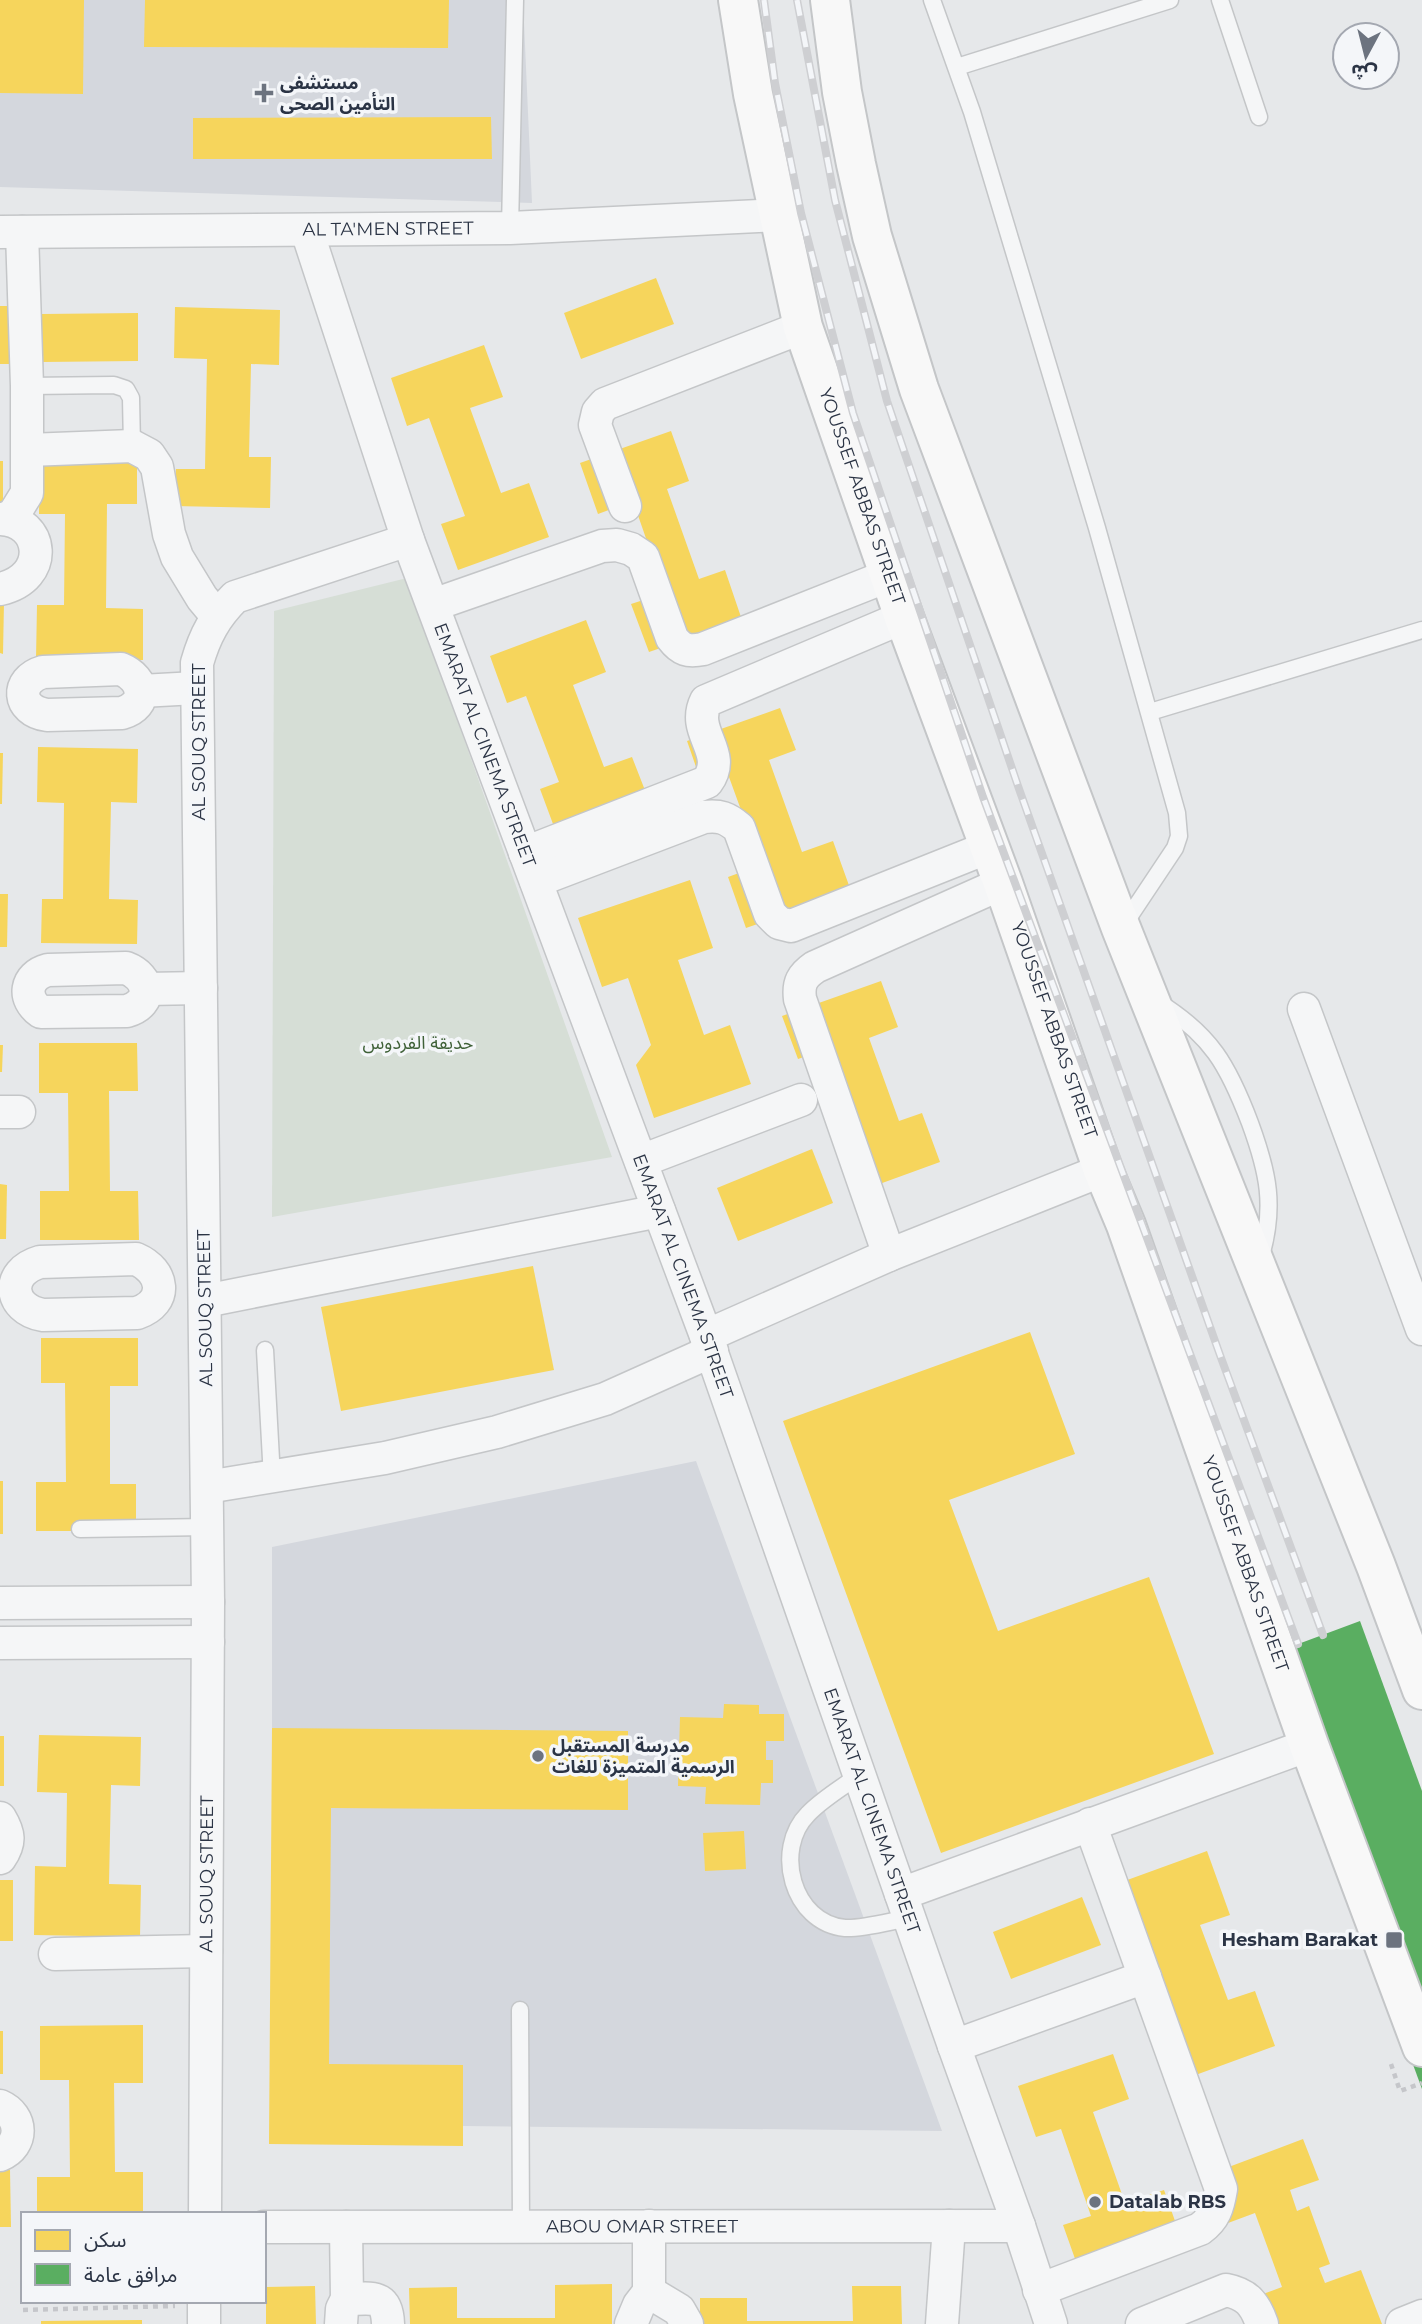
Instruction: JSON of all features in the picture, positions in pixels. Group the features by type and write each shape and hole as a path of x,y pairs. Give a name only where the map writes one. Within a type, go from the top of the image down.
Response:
{"main road":[{"name":"YOUSSEF ABBAS STREET","path":"738,0 742,34 803,327 904,617 1003,883 1309,1745 1422,2047"},
{"path":"830,0 842,92 856,164 892,306 919,389 1121,928 1376,1566 1422,1690"}],"street":[{"name":"AL TA'MEN STREET","path":"11,232 510,228 778,215"},
{"name":"EMARAT AL CINEMA STREET","path":"307,231 408,540 709,1344 1051,2324"},
{"path":"3,519 14,514 27,493 27,386 11,232"},
{"path":"625,506 595,425 598,412 605,404 803,327"},
{"path":"28,450 132,446 149,455 157,467 169,534 177,557 202,598 217,615"},
{"path":"0,589 18,584 31,572 36,556 33,539 22,525 3,519"},
{"name":"AL SOUQ STREET","path":"205,2212 208,1602 197,663 204,638 217,615 235,597 408,540"},
{"path":"433,605 601,546 617,545 631,549 643,557 672,638 679,648 691,652 890,575"},
{"path":"530,867 707,782 715,772 715,759 702,723 701,712 706,701 904,617"},
{"path":"141,691 196,688"},
{"path":"530,867 717,815 729,819 739,828 770,914 779,923 791,926 989,847"},
{"path":"889,1255 800,999 799,986 804,974 815,967 1003,883"},
{"path":"146,989 201,988"},
{"path":"1304,1009 1422,1329"},
{"path":"640,1161 801,1100"},
{"path":"207,1487 385,1458 497,1432 605,1399 889,1255 1103,1170"},
{"path":"159,1286 205,1293 659,1211"},
{"path":"0,1603 208,1602"},
{"path":"0,1643 208,1642"},
{"path":"905,1906 1090,1824 1309,1745"},
{"path":"0,1818 8,1831 8,1847 0,1857"},
{"path":"1039,2290 1200,2229 1212,2220 1219,2204 1221,2189 1090,1824"},
{"path":"55,1954 206,1951"},
{"path":"954,2046 1145,1977"},
{"path":"0,2106 10,2110 18,2123 17,2139 9,2151 0,2155"},
{"path":"631,2324 639,2305 649,2292 649,2226"},
{"path":"942,2324 949,2226"},
{"name":"ABOU OMAR STREET","path":"266,2227 1019,2226"},
{"path":"346,2227 344,2312 375,2299 383,2303 387,2310 388,2324"},
{"path":"1142,2324 1226,2290 1239,2293 1250,2300 1258,2311 1262,2324"},
{"path":"649,2292 679,2309 687,2324"},
{"path":"1402,2324 1422,2316"}],"lane":[{"path":"510,228 515,0"},
{"path":"932,0 976,125 1094,514 1177,813 1179,835 1165,866 1121,928"},
{"path":"957,67 1170,0"},
{"path":"1220,0 1259,117"},
{"path":"27,386 114,384 126,389 131,398 132,446"},
{"path":"1150,712 1422,630"},
{"path":"265,1350 272,1478"},
{"path":"80,1529 207,1527"},
{"path":"859,1775 806,1815 794,1839 789,1868 796,1893 809,1909 828,1922 845,1928 905,1906"},
{"path":"520,2010 521,2227"}],"path":[{"path":"1401,2091 1422,2083"},
{"path":"23,2309 204,2310"}],"shaded area":[{"name":"مستشفى التأمين الصحى","path":"0,0 523,0 532,203 0,187"},
{"name":"مدرسة المستقبل الرسمية المتميزة للغات","path":"696,1461 942,2131 272,2124 272,1547"}],"green space":[{"name":"حديقة الفردوس","path":"407,578 612,1157 272,1217 274,611"}],"building: سكن":[{"path":"0,0 84,0 83,94 0,93"},
{"path":"145,0 449,0 448,48 144,47"},
{"path":"491,117 492,159 193,159 193,118"},
{"path":"656,278 674,324 581,359 564,313"},
{"path":"0,306 9,306 9,364 0,364"},
{"path":"175,307 280,310 279,365 251,364 249,457 271,457 270,508 174,506 176,469 205,469 207,359 174,358"},
{"path":"138,313 138,361 42,362 42,314"},
{"path":"484,345 503,397 470,408 501,493 529,483 549,537 458,570 441,524 465,516 429,418 407,426 391,378"},
{"path":"671,431 689,481 667,489 699,579 725,570 742,620 649,652 631,604 665,593 633,501 598,514 580,463"},
{"path":"0,461 3,461 3,507 0,507"},
{"path":"40,461 137,462 137,504 107,504 106,608 143,609 143,660 36,659 37,605 64,605 65,514 39,514"},
{"path":"0,602 4,602 3,654 0,653"},
{"path":"586,620 606,672 573,685 604,767 632,757 648,798 556,832 540,789 559,782 526,696 507,703 490,656"},
{"path":"780,708 796,750 769,760 802,852 833,841 851,891 746,928 728,877 761,865 729,777 703,787 687,741"},
{"path":"38,747 138,749 137,803 111,802 109,899 138,900 137,944 41,943 42,899 63,899 64,803 37,802"},
{"path":"0,753 3,753 2,804 0,804"},
{"path":"690,880 713,948 678,960 704,1035 730,1025 751,1084 654,1118 636,1065 651,1045 628,978 602,987 578,918"},
{"path":"0,894 8,894 7,947 0,947"},
{"path":"881,981 898,1027 869,1038 899,1121 922,1113 940,1162 852,1194 830,1048 798,1059 782,1016"},
{"path":"39,1043 137,1043 138,1091 109,1091 110,1191 138,1191 139,1240 40,1240 40,1191 69,1191 68,1093 39,1093"},
{"path":"0,1045 3,1045 2,1072 0,1072"},
{"path":"812,1149 833,1203 738,1241 717,1188"},
{"path":"0,1184 7,1185 6,1239 0,1239"},
{"path":"533,1266 554,1370 341,1411 321,1307"},
{"path":"1030,1332 1075,1454 949,1500 998,1631 1149,1577 1214,1754 941,1853 783,1421"},
{"path":"41,1338 138,1338 138,1386 110,1386 110,1484 136,1484 136,1531 36,1531 36,1482 66,1482 65,1383 41,1383"},
{"path":"0,1481 3,1481 3,1534 0,1534"},
{"path":"724,1704 759,1705 759,1714 784,1714 784,1741 766,1741 766,1760 773,1760 773,1783 761,1783 760,1805 705,1804 706,1787 678,1786 680,1717 723,1718"},
{"path":"272,1728 628,1731 628,1810 331,1808 329,2064 463,2065 463,2146 269,2144"},
{"path":"39,1735 141,1737 140,1786 111,1785 109,1884 141,1885 140,1937 34,1935 35,1866 66,1867 67,1793 37,1792"},
{"path":"0,1736 4,1736 4,1786 0,1786"},
{"path":"744,1831 746,1869 705,1871 703,1833"},
{"path":"1207,1851 1230,1915 1200,1925 1228,2000 1255,1991 1275,2046 1171,2084 1154,2039 1177,2020 1149,1942 1119,1953 1097,1891"},
{"path":"0,1880 13,1880 13,1941 0,1941"},
{"path":"1082,1897 1101,1945 1011,1979 993,1932"},
{"path":"143,2025 143,2083 114,2083 115,2172 143,2172 143,2212 37,2212 37,2177 70,2177 69,2080 40,2080 40,2026"},
{"path":"0,2031 3,2031 3,2074 0,2074"},
{"path":"1113,2054 1129,2099 1093,2112 1125,2203 1164,2190 1180,2235 1079,2270 1063,2225 1091,2216 1061,2129 1036,2137 1018,2086"},
{"path":"1303,2139 1319,2180 1290,2190 1297,2211 1309,2206 1330,2264 1319,2268 1325,2283 1361,2270 1382,2324 1262,2324 1252,2298 1282,2287 1255,2213 1228,2223 1210,2174"},
{"path":"0,2170 10,2170 11,2227 0,2227"},
{"path":"612,2284 612,2324 410,2324 409,2288 457,2287 457,2318 555,2318 555,2285"},
{"path":"315,2286 316,2324 266,2324 266,2287"},
{"path":"852,2286 901,2286 902,2324 700,2324 700,2298 747,2298 747,2321 853,2321"},
{"path":"142,2320 142,2324 41,2324 41,2321"}],"building: مرافق عامة":[{"name":"Hesham Barakat","path":"1360,1621 1422,1791 1422,2089 1263,1657"}],"railway":[{"path":"764,0 775,83 801,213 853,413 983,797 1298,1644"},
{"path":"797,0 835,200 887,401 1018,786 1220,1355 1323,1635"}],"place":[{"name":"مستشفى التأمين الصحى","path":"264,93"},
{"name":"مدرسة المستقبل الرسمية المتميزة للغات","path":"538,1756"},
{"name":"Hesham Barakat","path":"1394,1940"},
{"name":"Datalab RBS","path":"1095,2202"}]}
